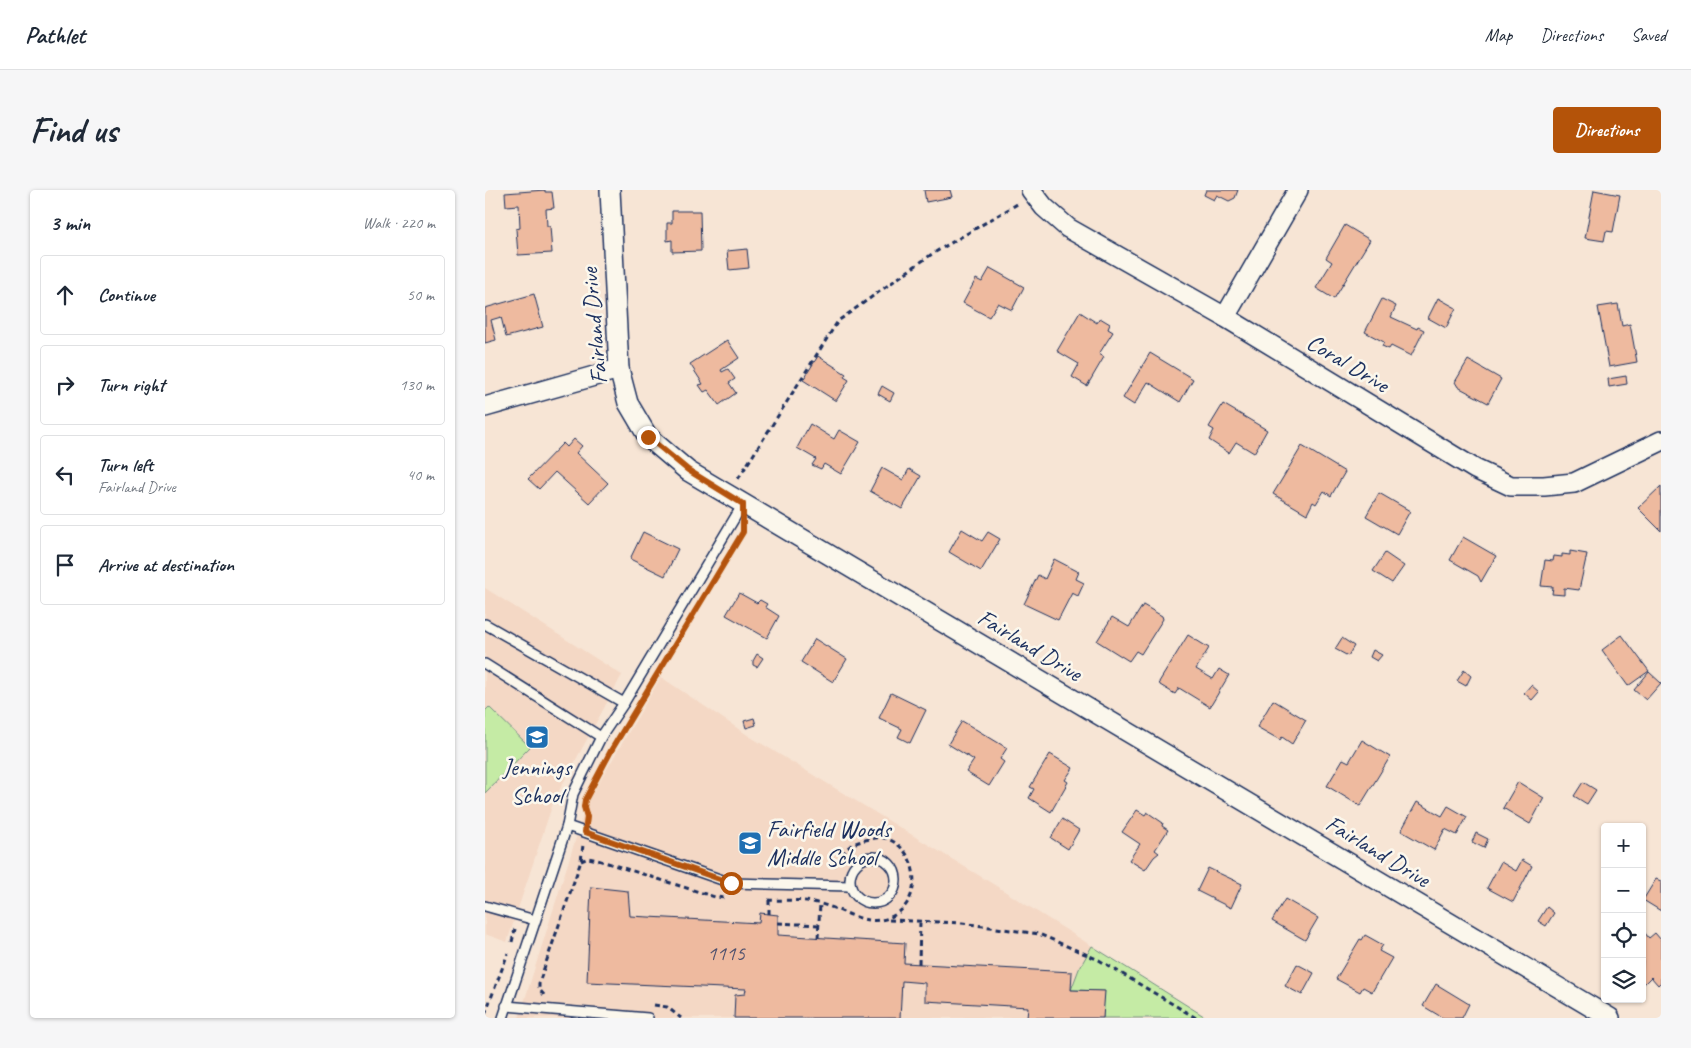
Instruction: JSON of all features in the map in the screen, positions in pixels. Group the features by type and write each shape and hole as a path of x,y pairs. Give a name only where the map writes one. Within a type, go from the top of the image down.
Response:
{"street":[{"name":"Fairland Drive","path":"609,190 619,369 628,403 648,437 688,470 743,504 1611,1018"},
{"path":"1225,317 1298,190"},
{"name":"Coral Drive","path":"1031,192 1068,228 1225,317 1475,469 1511,486 1544,486 1574,482 1661,441"},
{"path":"485,407 619,369"}],"lane":[{"path":"503,1018 567,826 573,794 601,737 624,703 743,504"},
{"path":"485,624 624,703"},
{"path":"485,664 601,737"},
{"path":"567,826 731,883 850,886"},
{"path":"869,856 884,859 894,870 896,885 887,898 880,902 865,902 853,893 850,886 851,870 855,864 869,856"},
{"path":"485,906 535,920"},
{"path":"506,1006 648,1018"}],"path":[{"path":"743,504 737,477 837,321 932,254 1031,192"},
{"path":"541,1009 546,996 539,989 539,983 581,860 585,832"},
{"path":"769,900 769,914"},
{"path":"818,938 820,904"},
{"path":"485,1014 511,944 519,915"},
{"path":"889,920 962,923 1039,934 1099,960 1195,1018"},
{"path":"919,964 920,921"},
{"path":"778,923 819,925"}],"shaded area":[{"name":"Jennings School","path":"485,588 622,675 554,800 507,942 485,934"},
{"name":"Fairfield Woods Middle School","path":"661,677 749,736 993,884 1207,1018 519,1018 587,803"}],"green space":[{"path":"489,707 530,747 485,793 485,711"},
{"path":"1092,946 1207,1018 1103,1018 1104,991 1071,990 1079,969"}],"building":[{"path":"545,190 545,192 552,192 554,208 546,209 547,226 550,226 552,253 518,255 516,229 520,228 519,205 506,206 505,193"},
{"path":"924,190 950,190 952,197 926,202"},
{"path":"1206,190 1238,190 1235,198 1229,201 1217,195 1214,200 1204,195"},
{"path":"1594,190 1620,195 1613,232 1606,231 1604,241 1585,238"},
{"path":"672,211 700,211 701,251 672,252 672,240 667,241 667,223 672,223"},
{"path":"1345,225 1370,240 1334,299 1316,288 1332,262 1326,258"},
{"path":"747,249 749,268 729,270 727,251"},
{"path":"990,268 1024,287 1012,310 998,303 989,317 963,303 976,279 982,282"},
{"path":"534,294 543,327 506,337 501,317 491,320 496,340 485,343 485,308"},
{"path":"1438,298 1456,308 1446,328 1428,318"},
{"path":"1382,299 1396,306 1391,317 1417,329 1418,327 1424,330 1411,356 1391,346 1389,349 1382,346 1384,342 1365,332"},
{"path":"1618,304 1622,326 1630,324 1637,362 1609,367 1598,307"},
{"path":"1080,312 1097,323 1100,318 1110,324 1108,329 1113,332 1099,354 1104,357 1087,386 1072,377 1079,364 1057,351"},
{"path":"727,340 739,358 721,370 722,372 728,369 735,379 729,383 736,393 719,405 708,390 704,392 699,385 703,384 690,364"},
{"path":"1150,353 1193,379 1180,402 1148,382 1134,405 1123,398"},
{"path":"818,356 846,374 844,377 849,380 836,401 803,380"},
{"path":"1468,360 1501,379 1488,403 1458,387 1455,382"},
{"path":"1626,376 1627,384 1609,387 1608,379"},
{"path":"882,386 894,393 890,401 878,394"},
{"path":"1223,404 1267,430 1254,453 1236,442 1229,453 1209,440 1214,430 1209,427"},
{"path":"810,424 834,439 839,430 860,442 841,474 824,464 821,469 812,465 816,459 797,448"},
{"path":"574,439 582,446 576,453 608,483 589,503 555,472 539,489 528,479 563,443 567,447"},
{"path":"1302,446 1345,472 1331,496 1324,491 1316,504 1313,502 1307,514 1273,494"},
{"path":"882,468 903,480 909,469 921,476 902,509 870,491"},
{"path":"1661,486 1661,531 1638,508"},
{"path":"1379,493 1410,511 1397,534 1366,516"},
{"path":"962,529 982,541 988,532 1000,539 981,571 949,552"},
{"path":"643,532 678,549 665,576 630,559"},
{"path":"1463,537 1496,556 1481,582 1478,576 1450,560"},
{"path":"1570,551 1587,554 1579,590 1564,588 1564,595 1552,594 1553,587 1541,586 1545,560 1553,561 1554,556 1562,557 1562,554 1570,555"},
{"path":"1385,553 1404,566 1392,583 1373,571"},
{"path":"1054,559 1079,572 1076,579 1084,583 1078,596 1072,593 1058,620 1024,604 1038,575 1045,579"},
{"path":"739,593 757,603 760,600 767,604 765,607 779,616 767,638 726,615"},
{"path":"1143,605 1162,616 1163,619 1141,654 1136,651 1129,661 1097,641 1112,617 1129,627"},
{"path":"1188,635 1209,648 1196,669 1213,679 1219,669 1229,675 1210,707 1179,688 1175,694 1160,685 1159,682"},
{"path":"1622,635 1649,671 1628,686 1602,650"},
{"path":"1342,638 1354,646 1348,656 1335,649"},
{"path":"815,639 847,659 833,682 801,662"},
{"path":"1373,650 1382,655 1377,661 1370,657"},
{"path":"757,654 763,658 757,667 753,665 753,661"},
{"path":"1464,670 1471,676 1466,686 1457,681"},
{"path":"1649,672 1661,683 1646,700 1634,690"},
{"path":"1531,685 1539,692 1532,700 1524,693"},
{"path":"891,693 926,710 910,743 898,737 902,729 879,718"},
{"path":"1273,700 1306,720 1292,744 1282,737 1280,740 1257,727"},
{"path":"754,718 756,725 746,728 744,721"},
{"path":"962,721 1007,748 1000,759 1004,762 989,786 966,772 974,760 948,744"},
{"path":"1362,740 1390,757 1360,806 1327,786 1343,759 1349,762"},
{"path":"1050,754 1073,768 1065,780 1068,782 1051,812 1029,798 1034,789 1030,787"},
{"path":"1518,782 1544,798 1530,824 1503,808"},
{"path":"1583,782 1596,790 1587,804 1574,796"},
{"path":"1417,802 1442,816 1448,806 1467,817 1457,835 1445,829 1434,850 1401,831"},
{"path":"1137,810 1145,815 1147,812 1163,823 1162,826 1168,830 1155,850 1159,853 1145,870 1129,860 1140,844 1122,832"},
{"path":"1062,819 1079,830 1068,849 1051,838"},
{"path":"1476,833 1488,839 1484,848 1472,842"},
{"path":"1522,860 1532,866 1513,902 1487,888 1501,862 1516,871"},
{"path":"1208,868 1242,884 1231,908 1197,891"},
{"path":"1656,879 1661,881 1661,911 1646,902 1646,895"},
{"path":"591,887 628,891 630,916 759,923 760,913 778,915 778,935 905,943 904,963 1072,972 1071,990 1105,991 1103,1018 1027,1018 1028,1007 925,1001 925,983 902,981 900,1018 734,1018 735,995 745,994 746,989 587,982"},
{"path":"1285,899 1318,918 1305,940 1272,921"},
{"path":"1547,907 1554,913 1546,926 1538,921"},
{"path":"1655,933 1661,940 1661,982 1658,985 1651,977 1646,982 1646,934 1649,938"},
{"path":"1365,935 1383,945 1379,951 1392,958 1372,992 1363,987 1360,992 1336,979 1360,939 1362,940"},
{"path":"1297,964 1314,973 1302,995 1285,986"},
{"path":"1436,984 1469,1004 1462,1018 1443,1018 1423,1006"}],"place":[{"name":"Jennings School","path":"537,737"},
{"name":"Fairfield Woods Middle School","path":"750,843"}],"route":[{"path":"648,437 688,470 743,504 743,532 612,749 585,800 584,807 587,817 585,832 731,883"}]}
